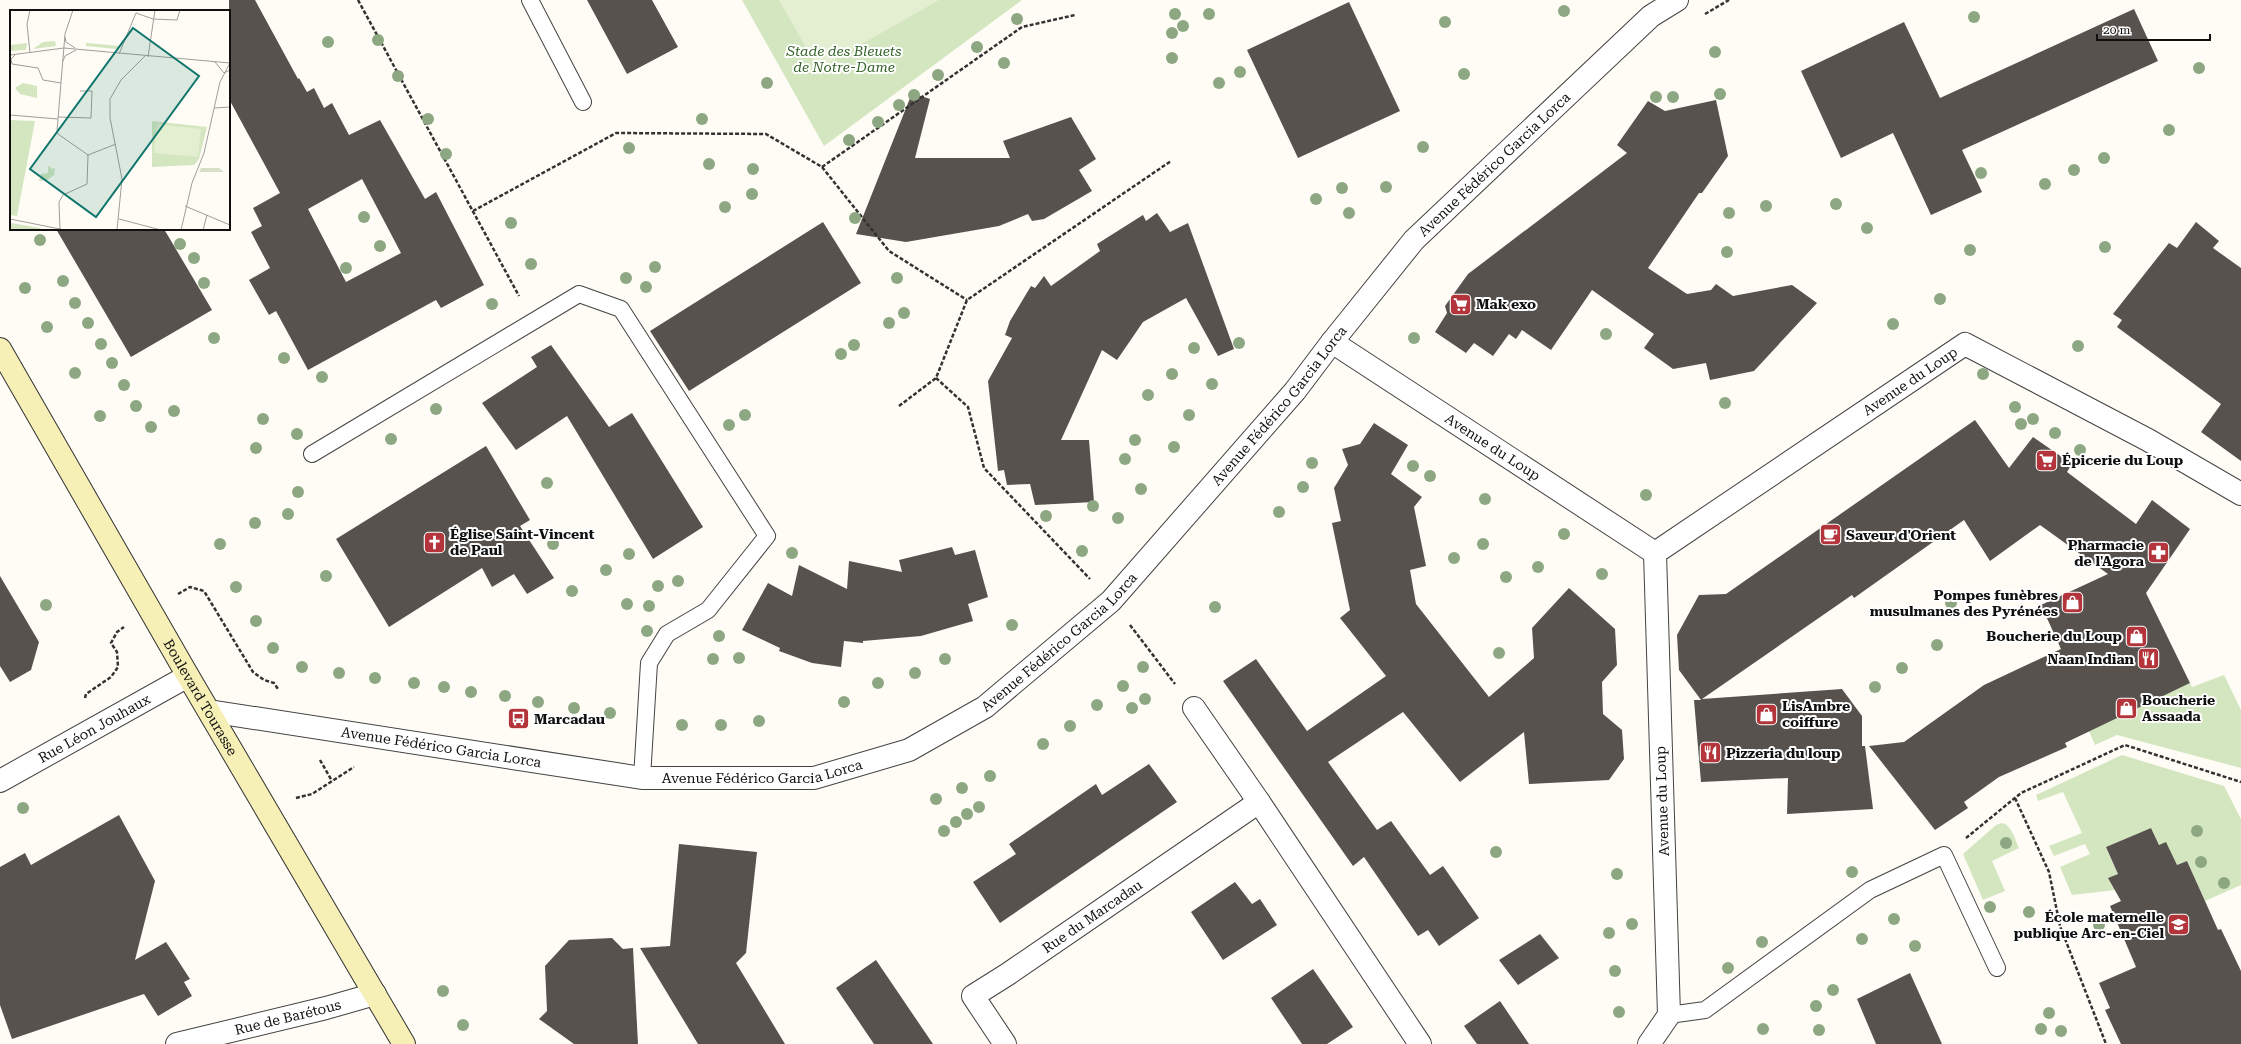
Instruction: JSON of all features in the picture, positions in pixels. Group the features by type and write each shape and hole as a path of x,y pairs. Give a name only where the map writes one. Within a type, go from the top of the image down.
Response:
{"main road":[{"name":"Boulevard Tourasse","path":"0,349 188,676 404,1044"}],"street":[{"name":"Avenue Fédérico Garcia Lorca","path":"209,711 642,778 814,778 909,750 985,707 1111,601 1295,391 1332,342 1414,240 1651,16 1677,0"},
{"name":"Avenue du Loup","path":"1332,342 1655,553"},
{"name":"Avenue du Loup","path":"1655,553 1965,344 2148,440 2241,494"},
{"name":"Avenue du Loup","path":"1655,553 1669,1015"},
{"name":"Rue Léon Jouhaux","path":"0,781 188,676"},
{"path":"1194,708 1259,802 1420,1044"},
{"name":"Rue du Marcadau","path":"1005,1044 973,996 1008,974 1259,802"},
{"name":"Rue de Barétous","path":"176,1044 326,1008 375,994"},
{"path":"1650,1044 1669,1015"}],"lane":[{"path":"530,0 584,102"},
{"path":"312,454 579,294 621,309 767,536 708,610 667,634 649,663 642,778"},
{"path":"1669,1015 1705,1010 1870,890 1944,856 1997,968"}],"path":[{"path":"358,0 533,322"},
{"path":"1704,15 1729,0"},
{"path":"822,166 1022,27 1075,15"},
{"path":"473,211 616,133 766,134 822,166 889,251 967,300"},
{"path":"899,406 936,378 967,300 1171,161"},
{"path":"936,378 968,407 984,468 1111,601 1194,708"},
{"path":"1124,630 1134,621"},
{"path":"1944,856 2021,793 2125,745 2241,782"},
{"path":"264,805 312,794 352,767 358,766"},
{"path":"2015,798 2049,872 2060,926 2106,1044"}],"green space":[{"name":"Stade des Bleuets de Notre-Dame","path":"742,0 1022,0 824,146"},
{"path":"779,0 939,0 818,69"},
{"path":"2224,675 2241,710 2241,768 2117,735 2095,745 2089,731 2190,683 2192,687"},
{"path":"2122,755 2224,786 2241,819 2241,885 2205,901 2187,861 2177,865 2166,843 2159,845 2151,828 2106,847 2118,874 2109,878 2115,890 2072,895 2060,867 2090,854 2085,844 2054,856 2049,846 2082,833 2063,792 2038,801 2036,795"},
{"path":"2002,823 2011,830 2019,848 1992,861 2005,891 1983,900 1963,854 1996,825"}],"building":[{"path":"229,0 255,0 298,79 299,78 307,92 314,88 324,108 332,103 349,135 380,120 425,199 436,192 484,285 441,308 436,300 308,370 276,311 269,315 249,280 270,268 251,232 262,226 253,208 280,193 230,101","holes":["362,179 401,253 346,282 308,209"]},
{"path":"587,0 652,0 678,47 627,74"},
{"path":"1349,2 1400,111 1298,158 1247,50"},
{"path":"2134,9 2158,61 1962,150 1982,192 1931,215 1893,133 1841,158 1801,71 1904,22 1940,98"},
{"path":"912,93 930,99 915,158 1010,158 1003,141 1071,117 1096,159 1079,170 1092,191 1044,219 1032,221 1028,214 999,226 906,242 856,234"},
{"path":"1716,100 1728,156 1702,193 1699,193 1648,268 1687,294 1711,290 1716,284 1733,296 1792,285 1817,303 1754,371 1710,380 1706,363 1673,369 1644,348 1654,334 1592,290 1551,350 1522,330 1516,339 1509,334 1493,356 1474,343 1466,353 1435,332 1447,313 1445,306 1468,274 1627,153 1617,145 1648,101 1665,111"},
{"path":"1157,213 1170,232 1188,223 1234,349 1218,356 1186,298 1143,322 1117,360 1102,350 1061,440 1089,440 1094,502 1035,505 1030,484 1007,485 1004,470 998,471 988,381 1012,338 1005,335 1010,321 1031,286 1035,288 1044,276 1051,286 1100,251 1097,244 1143,215 1146,221"},
{"path":"823,222 861,283 689,391 650,331"},
{"path":"2196,222 2219,241 2213,248 2241,268 2241,461 2201,432 2221,404 2117,327 2122,320 2113,314 2169,243 2177,248"},
{"path":"57,230 165,230 212,310 131,357"},
{"path":"551,345 609,427 632,413 703,527 653,559 567,416 516,450 482,403 537,367 531,357"},
{"path":"1975,420 2009,468 2033,437 2072,464 2067,472 2136,524 2152,500 2190,529 2146,593 2190,683 2065,743 2067,747 1999,777 1964,802 1968,808 1935,830 1869,746 1904,742 1984,685 2061,649 2041,605 2108,574 2040,525 1990,561 1964,520 1854,598 1852,595 1702,699 1842,689 1862,716 1862,746 1865,746 1873,809 1787,814 1788,778 1701,782 1694,700 1701,700 1679,670 1677,635 1699,595 1726,594"},
{"path":"1374,423 1408,445 1391,474 1422,497 1414,507 1426,566 1410,570 1416,604 1489,697 1534,658 1532,628 1569,588 1615,629 1617,665 1602,682 1603,714 1622,730 1624,759 1609,780 1529,784 1524,732 1460,782 1403,712 1328,762 1377,830 1391,821 1430,875 1443,866 1479,918 1439,946 1428,930 1418,936 1364,857 1353,866 1223,681 1256,659 1307,731 1386,676 1340,618 1350,610 1332,523 1341,521 1334,488 1348,465 1342,449 1360,444"},
{"name":"Église Saint-Vincent de Paul","path":"486,446 530,520 520,526 554,578 527,594 514,574 492,587 482,568 389,627 336,539"},
{"path":"952,547 955,555 975,550 988,597 968,604 973,621 921,636 863,641 863,643 844,641 841,667 812,663 779,651 780,648 742,630 768,583 792,596 799,565 847,589 849,561 902,572 899,560"},
{"path":"0,576 39,642 31,670 10,682 0,666"},
{"path":"1149,764 1177,802 1000,923 973,882 1016,854 1009,844 1096,784 1102,795"},
{"path":"119,815 155,881 135,960 166,942 190,979 184,982 192,996 158,1016 144,994 12,1039 0,1005 0,867 25,853 31,865"},
{"name":"École maternelle publique Arc-en-Ciel","path":"2151,828 2159,845 2166,842 2177,865 2187,861 2218,930 2221,929 2241,971 2241,1044 2121,1044 2105,1010 2110,1008 2099,983 2136,967 2110,906 2121,901 2108,878 2118,874 2106,847"},
{"path":"679,844 757,852 746,953 736,963 785,1044 698,1044 640,948 670,946"},
{"path":"1235,882 1252,904 1260,899 1277,925 1223,960 1191,912"},
{"path":"1540,934 1559,958 1518,985 1499,960"},
{"path":"612,938 623,949 633,948 638,1044 574,1044 539,1019 547,1011 545,966 569,940"},
{"path":"876,960 933,1044 874,1044 836,988"},
{"path":"1313,969 1353,1027 1327,1044 1302,1044 1271,998"},
{"path":"1910,973 1942,1044 1876,1044 1857,999"},
{"path":"1500,1001 1529,1044 1477,1044 1464,1026"}],"place":[{"name":"Mak exo","path":"1460,304"},
{"name":"Épicerie du Loup","path":"2046,460"},
{"name":"Saveur d'Orient","path":"1831,535"},
{"name":"Église Saint-Vincent de Paul","path":"434,542"},
{"name":"Pharmacie de l'Agora","path":"2159,553"},
{"name":"Pompes funèbres musulmanes des Pyrénées","path":"2073,603"},
{"name":"Boucherie du Loup","path":"2137,636"},
{"name":"Naan Indian","path":"2149,659"},
{"name":"Boucherie Assaada","path":"2126,708"},
{"name":"LisAmbre coiffure","path":"1767,714"},
{"name":"Marcadau","path":"518,719"},
{"name":"Pizzeria du loup","path":"1710,753"},
{"name":"École maternelle publique Arc-en-Ciel","path":"2179,925"}]}
